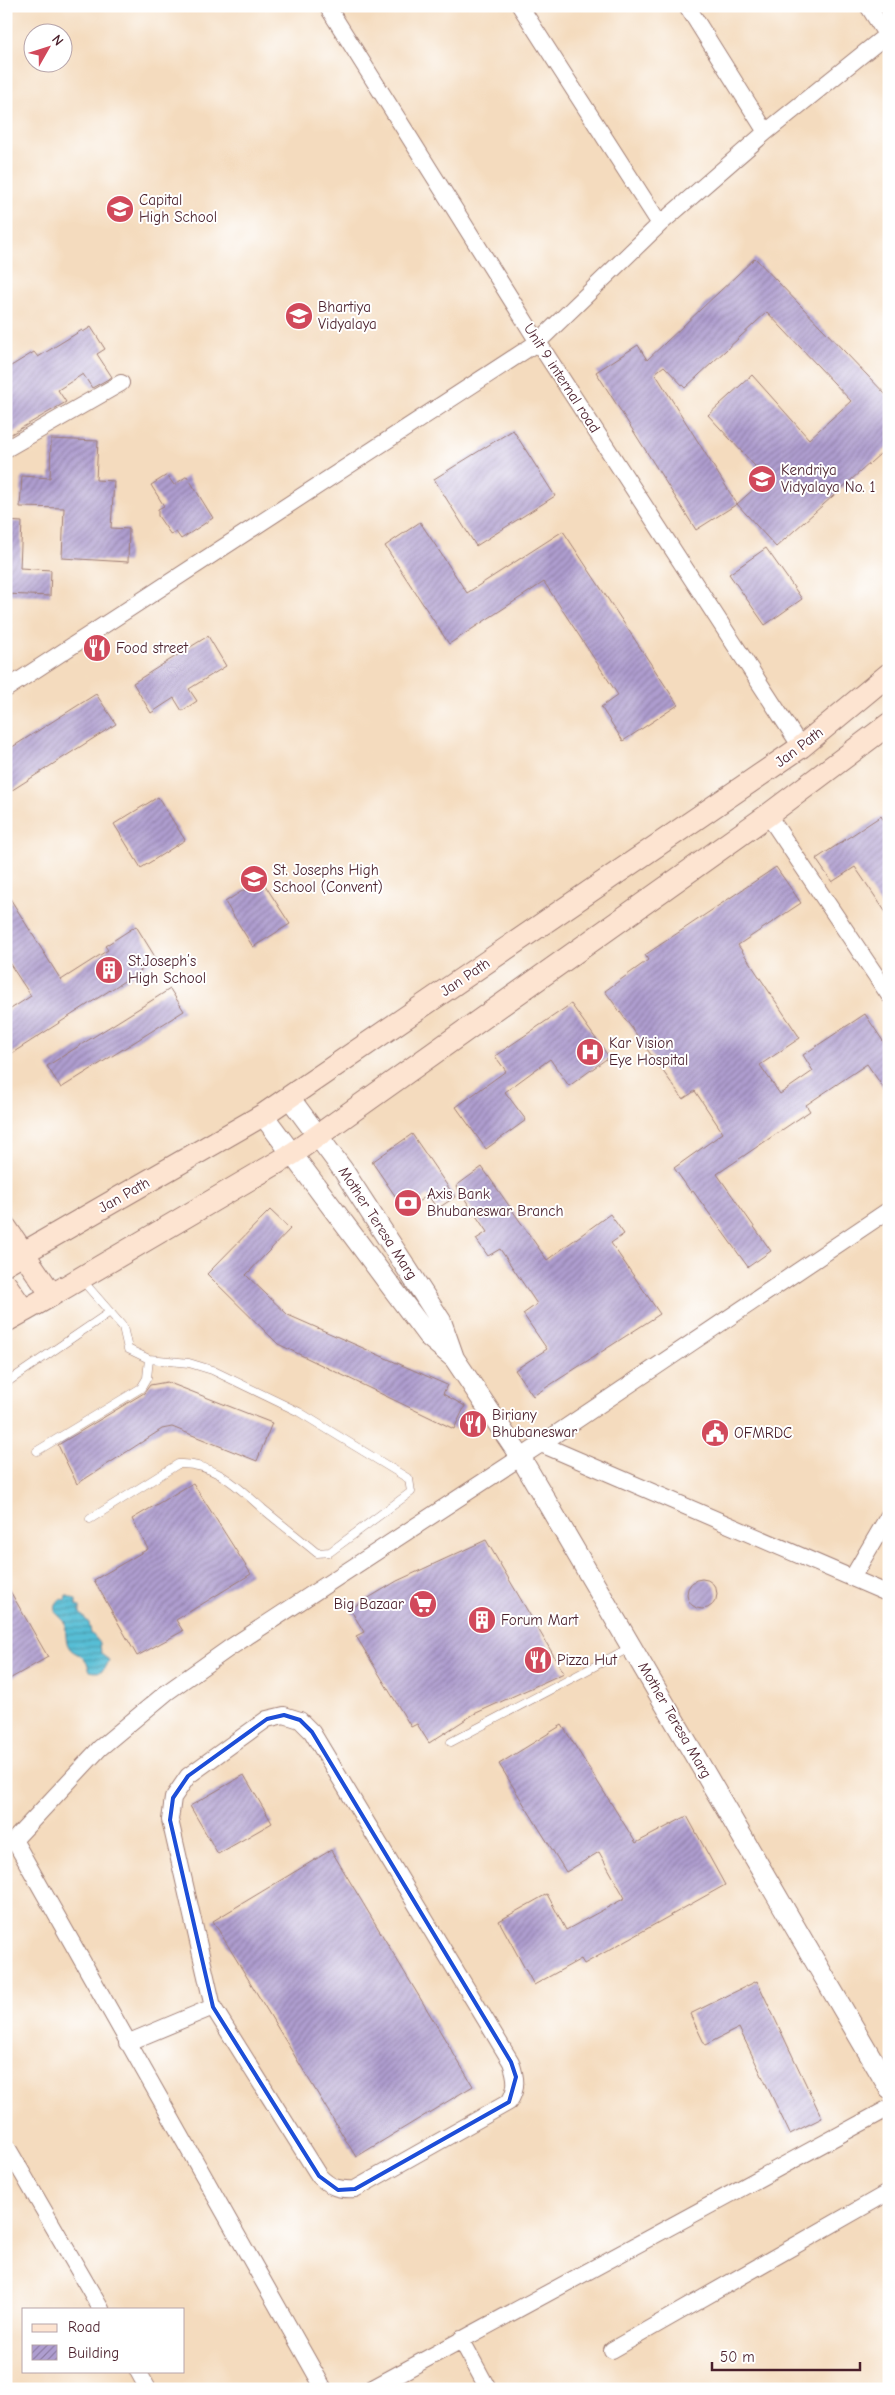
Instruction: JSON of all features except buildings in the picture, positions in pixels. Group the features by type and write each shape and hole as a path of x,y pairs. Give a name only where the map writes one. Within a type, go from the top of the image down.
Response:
{"main road":[{"name":"Jan Path","path":"15,1258 263,1115 288,1096 801,747 889,674"},
{"path":"6,1285 15,1316 292,1154 768,815 889,724"},
{"path":"6,1228 15,1258 52,1296"}],"street":[{"name":"Unit 9 internal road","path":"327,6 538,342 801,747"},
{"path":"520,6 660,224"},
{"path":"686,6 766,132"},
{"path":"6,689 538,342 660,224 766,132 888,36 868,6"},
{"path":"6,449 121,383"},
{"path":"768,815 889,995"},
{"name":"Mother Teresa Marg","path":"288,1096 343,1170 442,1320 454,1358"},
{"name":"Mother Teresa Marg","path":"263,1115 428,1336 454,1358 521,1458 889,2088"},
{"path":"324,2389 10,1842 100,1748 166,1693 228,1649 521,1458 889,1210"},
{"path":"541,1444 889,1594"},
{"path":"852,1578 889,1515"},
{"path":"284,1715 300,1720 312,1732 511,2062 516,2077 515,2092 509,2102 355,2189 338,2190 328,2185 319,2176 213,2007 170,1820 173,1798 188,1776 267,1719 284,1715"},
{"path":"127,2043 213,2007"},
{"path":"371,2389 889,2108"},
{"path":"6,2145 100,2308"},
{"path":"612,2350 889,2192"},
{"path":"462,2339 488,2389"},
{"path":"139,2372 148,2389"}],"lane":[{"path":"80,1278 123,1327 128,1349 149,1359 189,1363 212,1370 299,1412 409,1479 411,1492 330,1552 318,1553 235,1483 205,1466 192,1463 178,1464 90,1519"},
{"path":"6,1383 110,1312"},
{"path":"37,1451 140,1388 147,1378 149,1359"},
{"path":"451,1742 632,1646"}],"highlighted area":[{"path":"284,1715 300,1720 312,1732 511,2062 516,2077 509,2102 355,2189 338,2190 319,2176 213,2007 170,1820 173,1798 188,1776 267,1719"}],"water":[{"path":"66,1595 76,1600 76,1606 80,1607 80,1613 89,1623 91,1633 100,1643 101,1654 109,1660 102,1670 97,1672 90,1671 82,1657 70,1649 67,1644 66,1623 55,1612 56,1604 60,1599 65,1600"}],"place":[{"name":"Capital High School","path":"120,209"},
{"name":"Bhartiya Vidyalaya","path":"299,316"},
{"name":"Kendriya Vidyalaya No. 1","path":"762,479"},
{"name":"Food street","path":"97,648"},
{"name":"St. Josephs High School (Convent)","path":"254,879"},
{"name":"St.Joseph’s High School","path":"109,970"},
{"name":"Kar Vision Eye Hospital","path":"590,1052"},
{"name":"Axis Bank Bhubaneswar Branch","path":"408,1203"},
{"name":"Biriany Bhubaneswar","path":"473,1424"},
{"name":"OFMRDC","path":"715,1433"},
{"name":"Big Bazaar","path":"423,1604"},
{"name":"Forum Mart","path":"482,1620"},
{"name":"Pizza Hut","path":"538,1660"}]}
